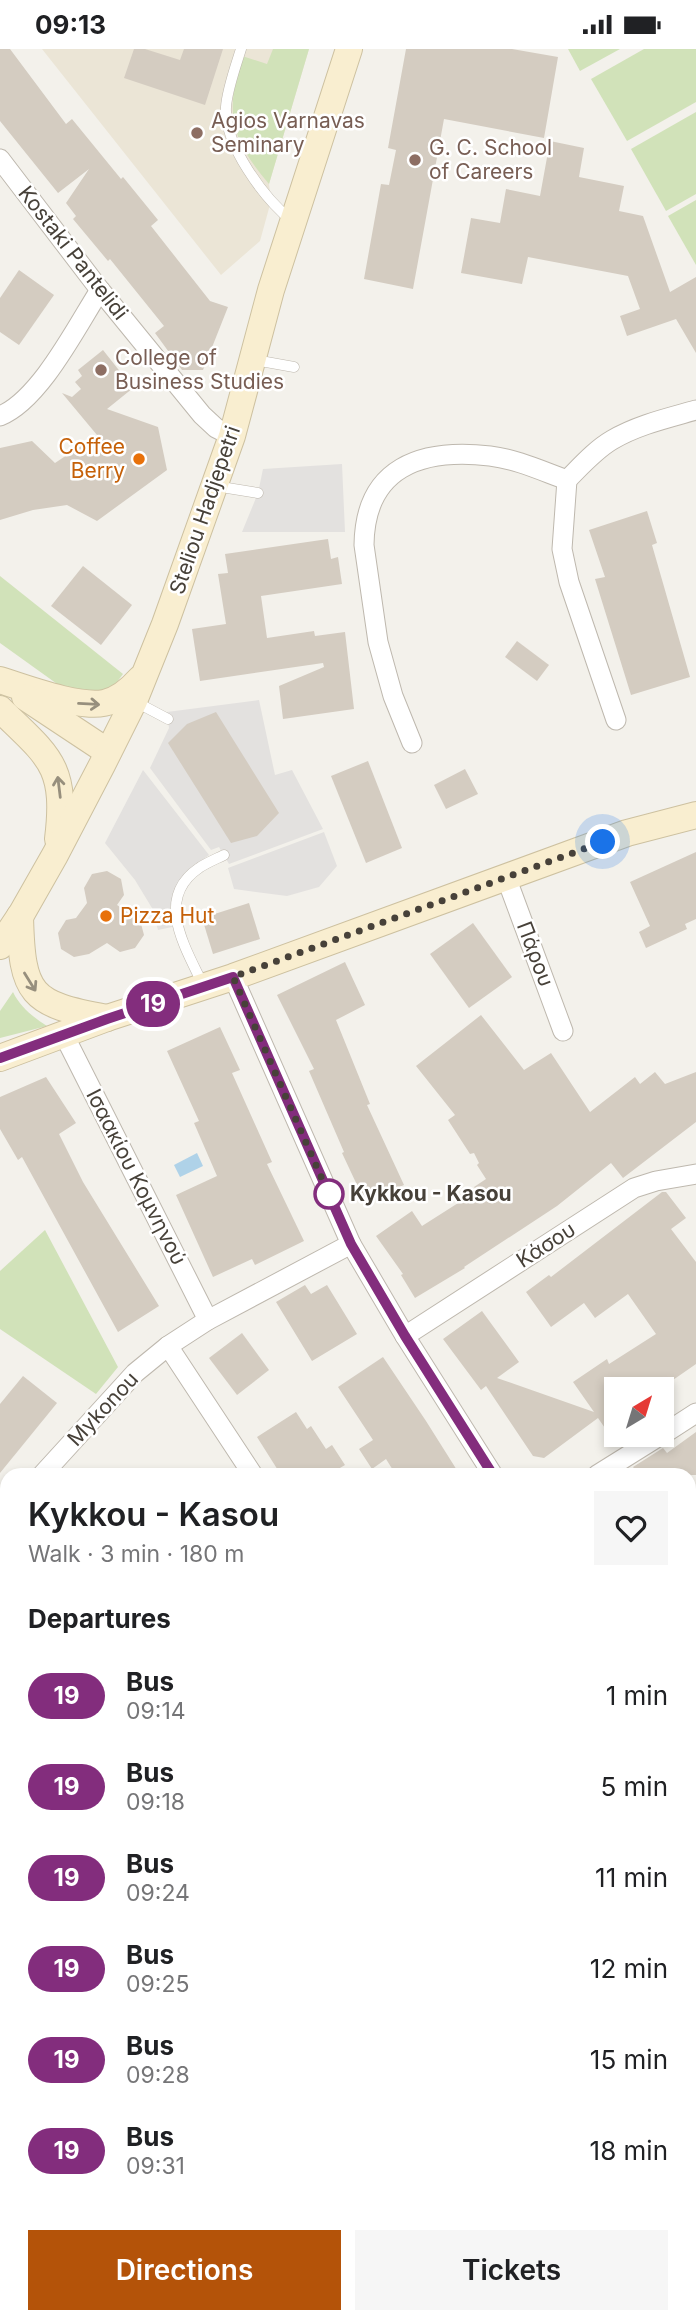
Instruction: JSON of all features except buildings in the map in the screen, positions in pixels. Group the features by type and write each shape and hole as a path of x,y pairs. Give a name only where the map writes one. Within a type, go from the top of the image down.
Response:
{"main road":[{"name":"Steliou Hadjepetri","path":"0,946 55,855 134,701 148,667 161,622 232,436 271,290 349,49"},
{"path":"0,680 50,697 96,705 120,697 139,681 148,667"},
{"path":"0,680 105,758"},
{"path":"0,708 105,758"},
{"path":"0,708 48,757 58,777 60,818 55,855"},
{"path":"0,1058 233,977 627,833 696,814"},
{"path":"20,916 24,974 39,995 58,1007 107,1019"}],"street":[{"name":"Kostaki Pantelidi","path":"0,159 100,290 202,415 216,428 232,436"},
{"path":"0,416 31,394 100,290"},
{"path":"616,720 562,549 566,480 594,453 619,436 696,410"},
{"path":"412,743 393,696 378,642 364,545 368,513 377,491 385,480 401,467 429,457 451,454 492,456 536,468 566,480"},
{"name":"Πάρου","path":"506,877 564,1031"},
{"path":"233,977 351,1244 405,1336 489,1468"},
{"name":"Ισαακίου Κομνηνού","path":"64,1035 208,1320"},
{"name":"Κάσου","path":"405,1336 635,1188 696,1174"},
{"path":"248,1468 168,1346 208,1320 351,1244"},
{"name":"Mykonou","path":"48,1468 135,1373 168,1346"},
{"path":"674,1427 696,1413"},
{"path":"608,1468 642,1447"}],"lane":[{"path":"241,49 226,106 228,124 234,143 256,182 279,211 292,221"},
{"path":"254,360 295,367"},
{"path":"214,486 258,493"},
{"path":"134,701 168,719"},
{"path":"204,987 185,947 177,925 175,908 187,879 199,868 224,855"}],"shaded area":[{"name":"Agios Varnavas Seminary","path":"42,49 309,49 269,184 271,201 260,241 221,275"},
{"path":"342,464 345,532 242,532 258,493 263,469"},
{"path":"259,700 275,775 292,770 323,829 229,864 219,847 211,850 150,768 169,728 167,712"},
{"path":"143,770 209,855 195,865 176,887 170,907 172,927 158,930 152,908 135,880 105,843"},
{"path":"324,832 337,866 319,887 287,896 234,889 228,868"}],"green space":[{"path":"273,49 309,49 269,184 246,153 234,124 233,109 242,56 267,64"},
{"path":"568,49 620,49 580,71"},
{"path":"644,49 696,49 696,102 627,141 591,79"},
{"path":"696,112 696,194 666,211 631,149"},
{"path":"696,200 696,265 668,216"},
{"path":"0,576 123,674 114,686 96,695 60,686 0,643"},
{"path":"13,992 27,1011 47,1026 0,1038 0,1011"},
{"path":"45,1230 118,1367 96,1394 0,1329 0,1271"}],"water":[{"path":"197,1153 203,1166 180,1177 174,1165"}],"bus line":[{"name":"19","path":"0,1058 233,977 351,1244 405,1336 489,1468"}],"place":[{"name":"Agios Varnavas Seminary","path":"197,133"},
{"name":"G. C. School of Careers","path":"415,160"},
{"name":"College of Business Studies","path":"101,370"},
{"name":"Coffee Berry","path":"139,459"},
{"name":"Pizza Hut","path":"106,916"},
{"name":"Kykkou - Kasou","path":"329,1194"}],"route":[{"path":"329,1194 330,1197 233,977 603,842"}]}
